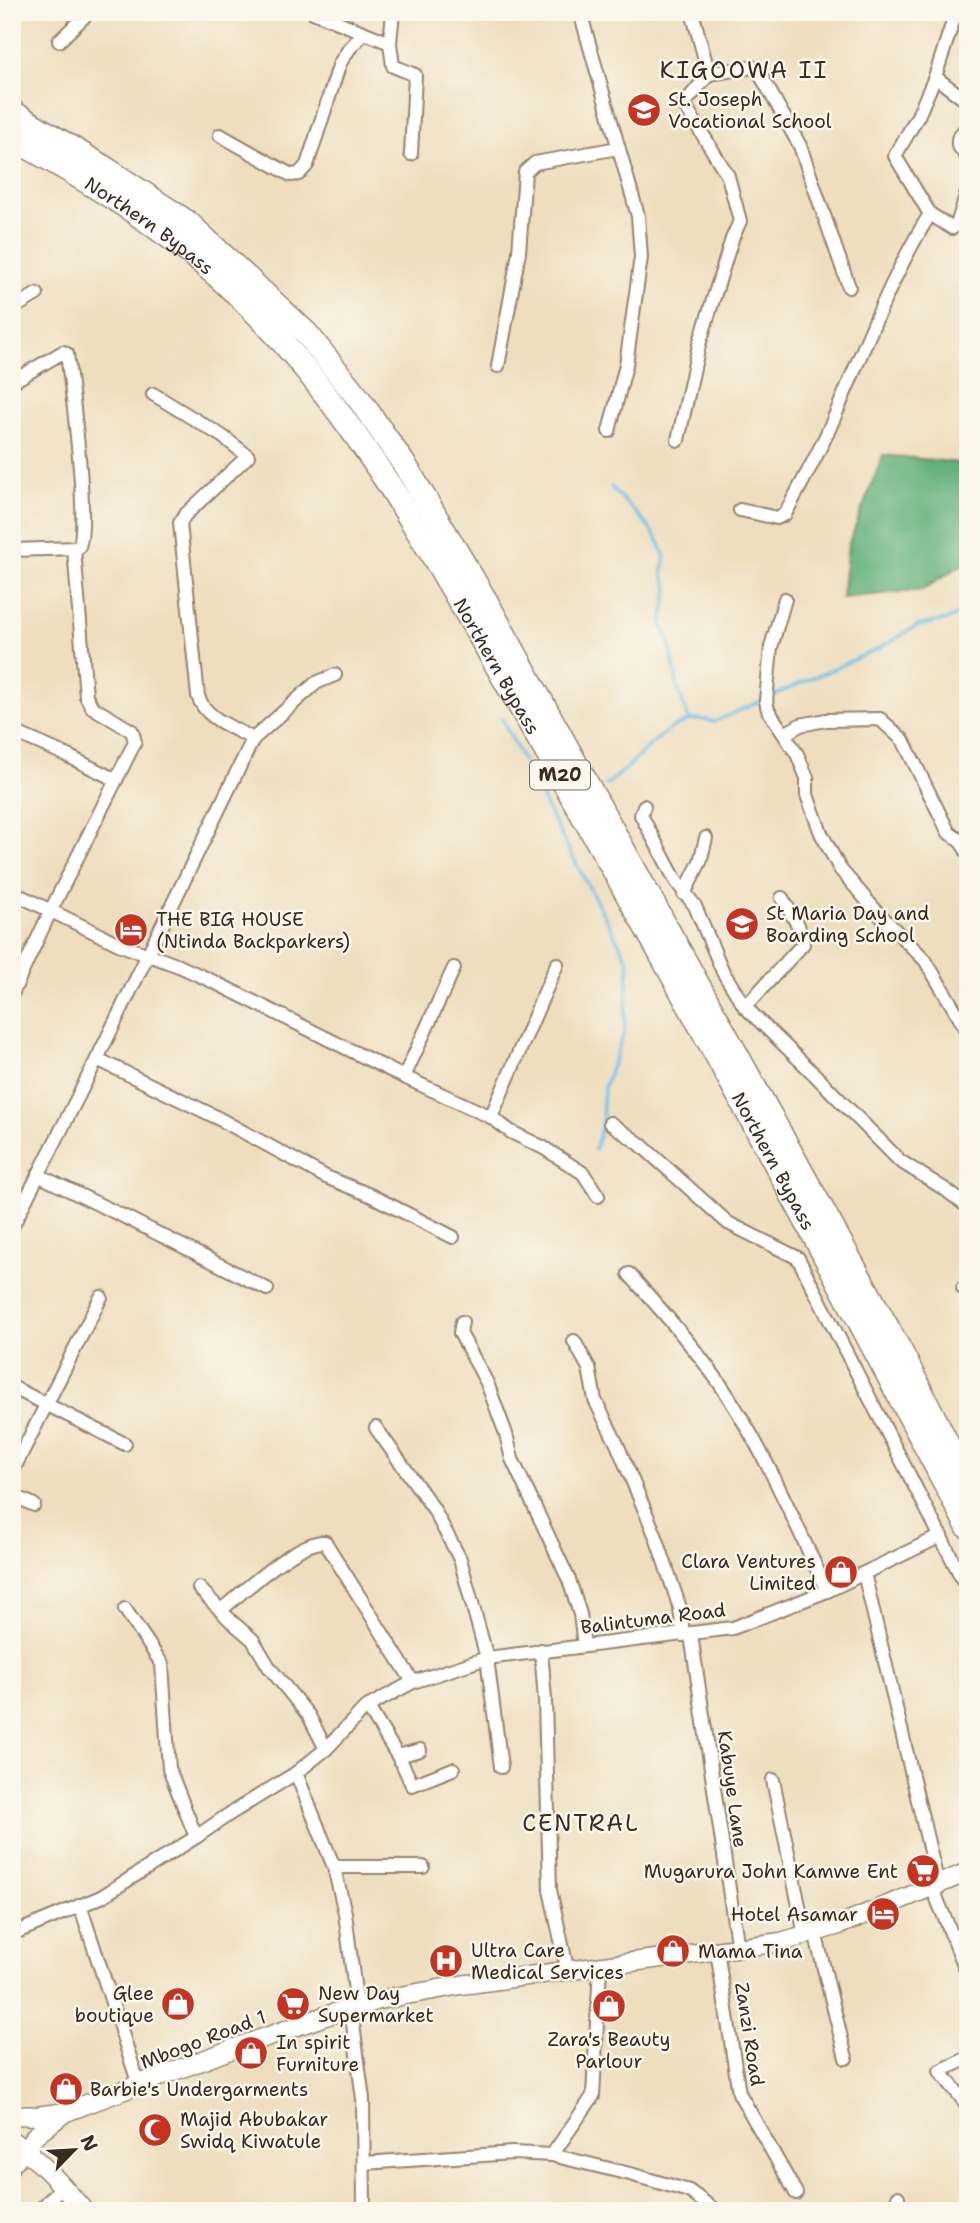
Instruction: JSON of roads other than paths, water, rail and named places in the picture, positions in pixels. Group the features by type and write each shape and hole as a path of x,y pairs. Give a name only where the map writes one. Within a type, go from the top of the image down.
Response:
{"highway":[{"name":"Northern Bypass","path":"12,111 187,222 307,334 391,444 487,603 694,974 902,1354 968,1485"},
{"name":"Northern Bypass","path":"12,138 130,208 220,278 261,317 297,359 385,476 560,775 741,1102 968,1527"}],"main road":[{"name":"Mbogo Road 1","path":"12,2115 37,2116 66,2112 235,2048 379,2000 461,1985 782,1942 968,1872"},
{"name":"Mbogo Road 1","path":"20,2146 66,2112"},
{"path":"20,2146 63,2186 84,2211"}],"street":[{"path":"59,41 89,12"},
{"path":"313,12 390,43"},
{"path":"393,12 390,43 393,66 415,75 411,154"},
{"path":"580,12 638,216 641,257 626,365 609,431"},
{"path":"692,12 709,74"},
{"path":"956,12 935,77 918,116 895,153 930,214 954,228 968,189"},
{"path":"220,135 291,175 299,174 307,165 340,63 364,33"},
{"path":"678,440 699,345 740,221 728,176 684,104 709,74 752,67 759,72 800,146 849,287"},
{"path":"935,77 968,102"},
{"path":"968,124 958,139 958,145 968,158"},
{"path":"498,366 519,252 525,172 535,163 618,148"},
{"path":"740,510 777,518 785,514 833,422 892,282 930,214"},
{"path":"12,309 37,294"},
{"path":"12,382 62,352 67,354 79,461 82,520 82,542 74,549 12,550"},
{"path":"153,394 222,436 248,456 186,514 180,523 201,705 208,713 253,739"},
{"path":"12,994 136,738 132,731 92,707 86,696 74,549"},
{"path":"785,599 772,640 766,701 768,710 797,754 807,778 807,795 821,833 840,869 876,911 925,960 968,1032"},
{"path":"12,1227 253,739 316,683 335,676"},
{"path":"785,734 800,725 826,720 880,719 903,740 949,833 960,840 968,853"},
{"path":"12,731 116,780"},
{"path":"644,806 641,815 684,894 695,906 723,972 745,1007 900,1161 968,1207"},
{"path":"684,894 700,862 706,838"},
{"path":"12,892 85,929 214,982 404,1077 491,1117 511,1132 544,1148 583,1173 598,1196"},
{"path":"745,1007 803,944 798,925 782,898"},
{"path":"491,1117 557,964"},
{"path":"404,1077 454,968"},
{"path":"97,1059 214,1116 326,1177 370,1195 453,1237"},
{"path":"610,1123 640,1144 728,1223 798,1258 968,1590"},
{"path":"38,1175 267,1289"},
{"path":"629,1274 676,1326 719,1382 752,1438 827,1591"},
{"path":"12,1472 101,1297"},
{"path":"462,1322 460,1333 487,1383 506,1434 512,1459 569,1580 580,1614 584,1646"},
{"name":"Kabuye Lane","path":"574,1340 589,1368 595,1401 656,1537 680,1608 687,1635 738,1949"},
{"path":"12,1387 125,1444"},
{"path":"376,1428 433,1508 460,1559 486,1658 501,1767"},
{"path":"12,1495 34,1505"},
{"name":"Balintuma Road","path":"12,1934 101,1897 296,1773 326,1749 369,1707 413,1682 486,1658 733,1629 827,1591 941,1536"},
{"path":"220,1610 292,1553 316,1543 326,1542 413,1682"},
{"path":"864,1573 935,1886 968,1974"},
{"path":"199,1588 253,1640 269,1667 309,1716 326,1749"},
{"path":"125,1609 162,1664 169,1769 196,1837"},
{"path":"541,1650 545,1700 550,1890 568,1972"},
{"path":"369,1707 412,1785 453,1769"},
{"path":"398,1756 420,1750"},
{"path":"296,1773 334,1867 345,1913 363,2099 365,2211"},
{"path":"773,1780 810,1933 846,2058"},
{"path":"334,1867 423,1867"},
{"path":"80,1905 139,2085"},
{"name":"Zanzi Road","path":"717,1951 739,2093 796,2193"},
{"path":"552,2155 593,2096 600,1967"},
{"path":"968,2058 940,2071 968,2106"},
{"path":"12,2168 20,2146"},
{"path":"364,2163 513,2153 552,2155 689,2191 716,2211"},
{"path":"39,2211 63,2186"},
{"path":"895,2211 898,2197"}],"waterway":[{"path":"611,487 648,527 663,550 665,561 662,571 668,588 662,625 670,644 678,689 689,720"},
{"path":"770,697 878,649 917,626 946,620 968,610"},
{"path":"606,785 656,740 683,722 698,719 714,722 763,700"},
{"path":"502,719 629,962 624,1033 604,1087 602,1124 595,1150"}],"place":[{"name":"St. Joseph Vocational School","path":"644,110"},
{"name":"St Maria Day and Boarding School","path":"742,924"},
{"name":"THE BIG HOUSE (Ntinda Backparkers)","path":"131,930"},
{"name":"Clara Ventures Limited","path":"841,1572"},
{"name":"Mugarura John Kamwe Ent","path":"923,1871"},
{"name":"Hotel Asamar","path":"883,1914"},
{"name":"Mama Tina","path":"673,1951"},
{"name":"Ultra Care Medical Services","path":"446,1961"},
{"name":"Glee boutique","path":"178,2004"},
{"name":"New Day Supermarket","path":"293,2004"},
{"name":"Zara's Beauty Parlour","path":"609,2006"},
{"name":"In spirit Furniture","path":"251,2053"},
{"name":"Barbie's Undergarments","path":"66,2089"},
{"name":"Majid Abubakar Swidq Kiwatule","path":"155,2130"}],"district":[{"name":"KIGOOWA II","path":"744,70"},
{"name":"CENTRAL","path":"581,1823"}]}
